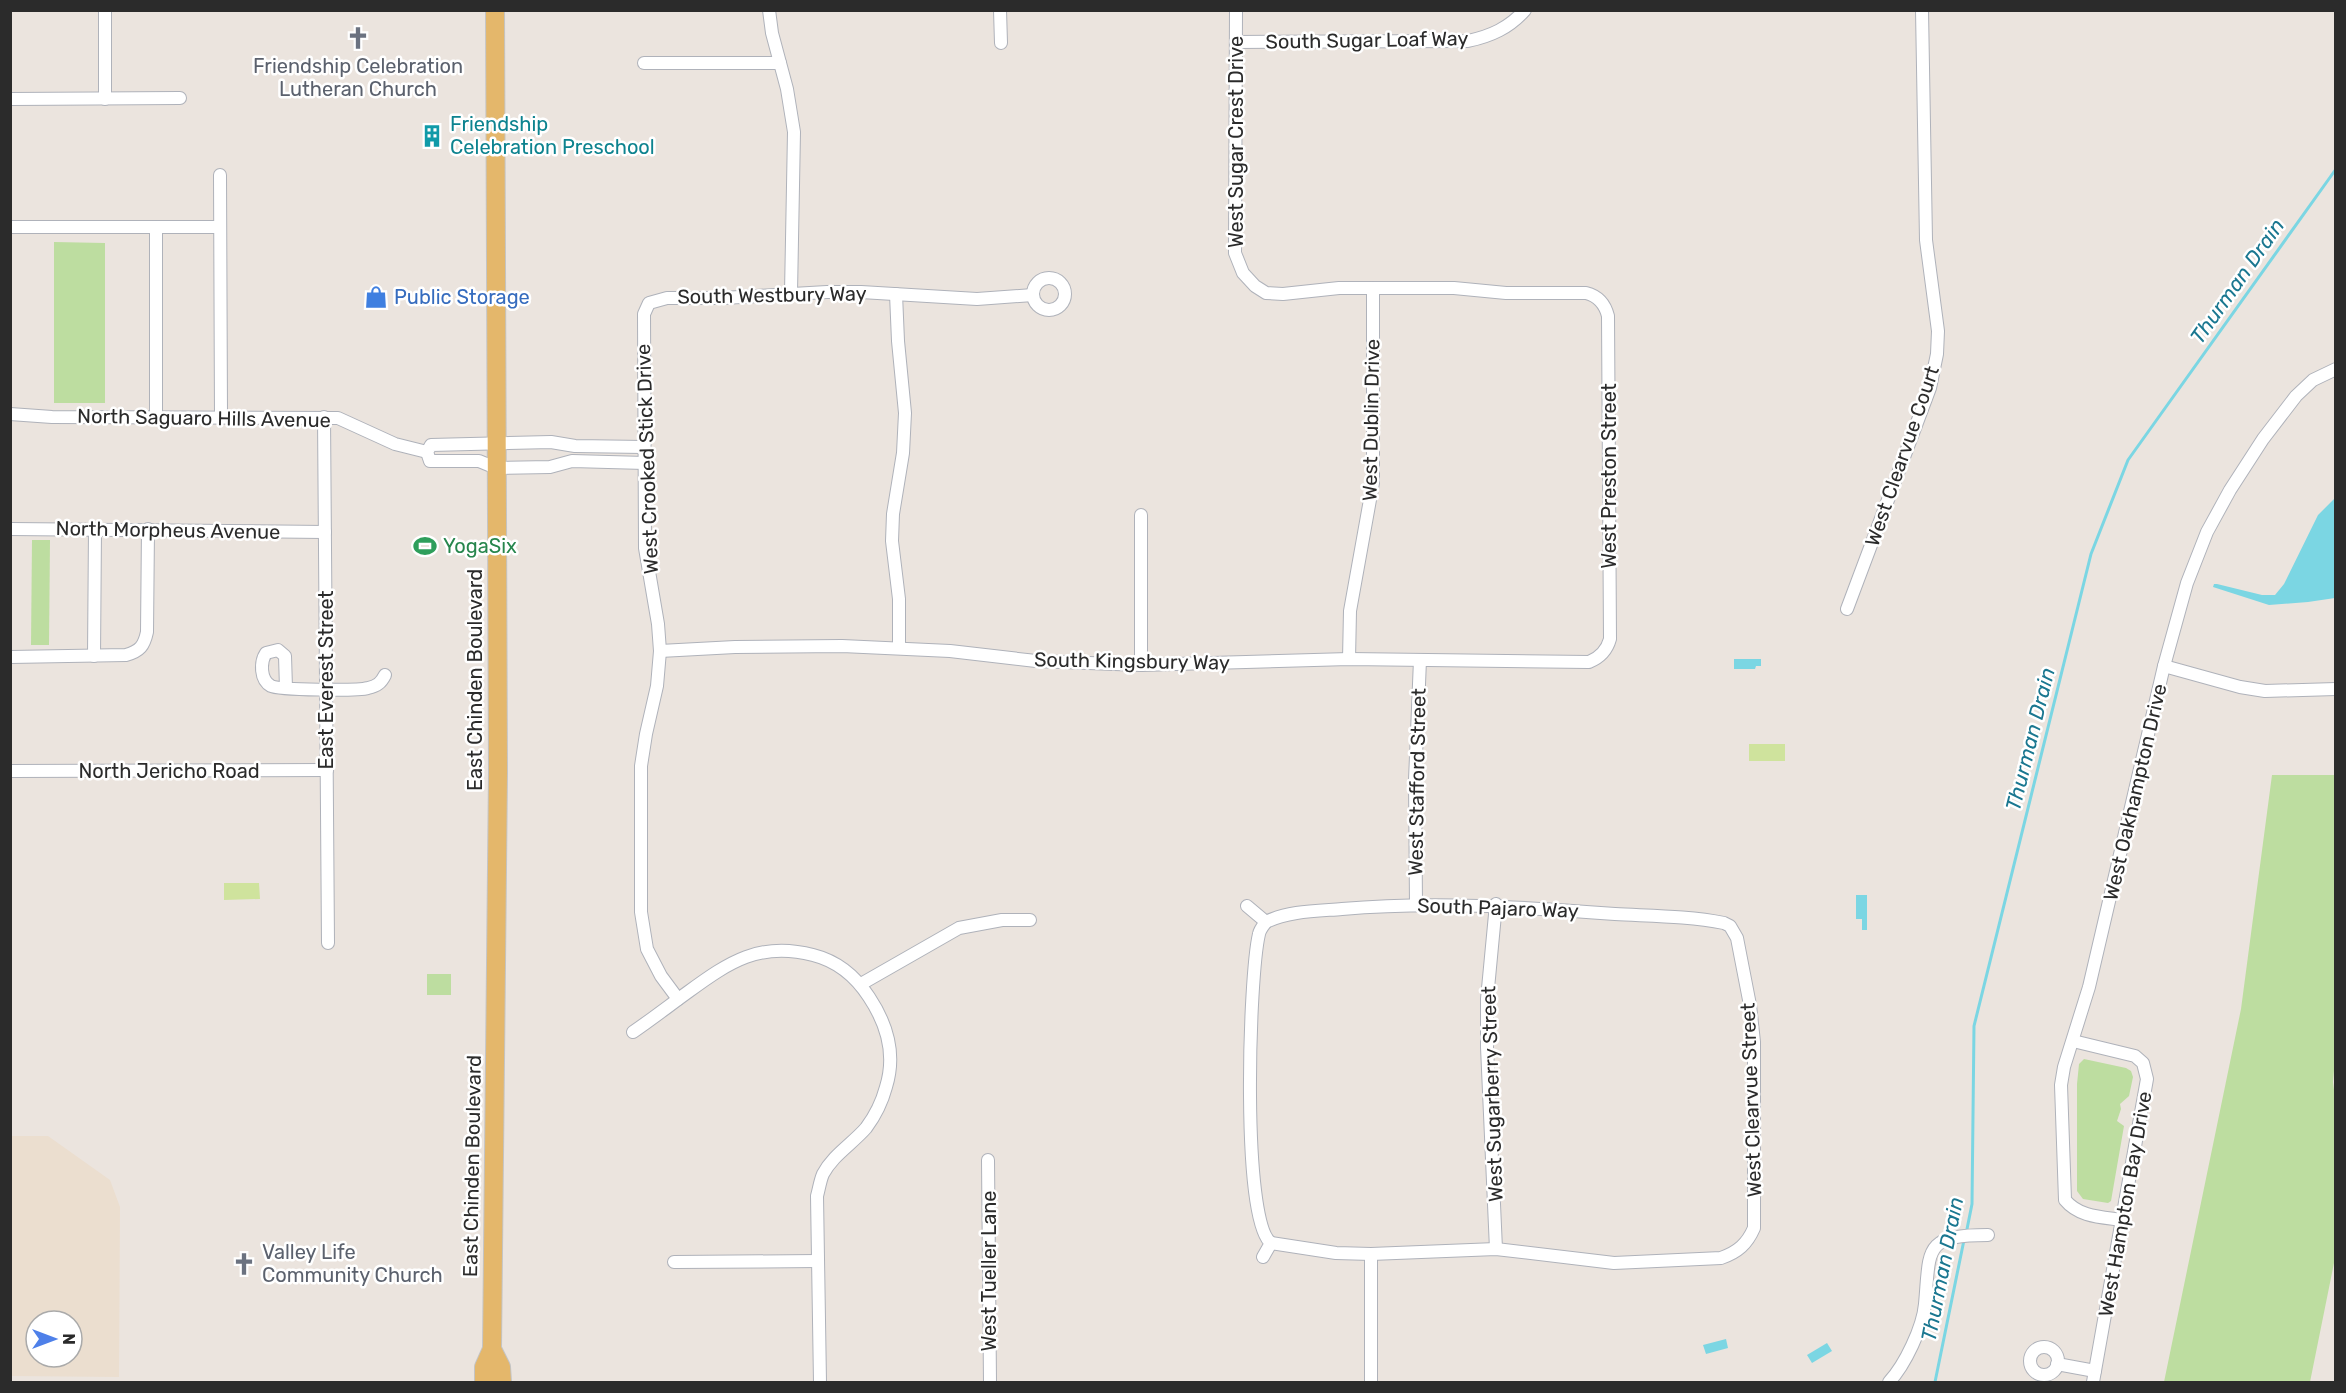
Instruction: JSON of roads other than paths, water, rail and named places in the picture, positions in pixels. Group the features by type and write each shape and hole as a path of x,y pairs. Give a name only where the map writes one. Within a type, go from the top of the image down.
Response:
{"main road":[{"name":"East Chinden Boulevard","path":"484,1383 484,1367 492,1349 498,808 495,10"},
{"name":"East Chinden Boulevard","path":"492,1349 501,1367 502,1383"}],"street":[{"path":"105,10 105,99"},
{"path":"770,10 794,132 791,293"},
{"path":"1000,10 1001,44"},
{"name":"West Sugar Crest Drive","path":"1236,10 1235,253 1243,273 1255,286 1266,292 1283,294 1339,288 1373,288"},
{"name":"South Sugar Loaf Way","path":"1236,42 1468,41 1501,30 1525,10"},
{"name":"West Clearvue Court","path":"1847,609 1930,388 1937,354 1937,307 1926,240 1922,10"},
{"path":"644,63 780,63"},
{"path":"10,99 180,98"},
{"path":"220,175 221,416"},
{"path":"10,228 220,228"},
{"path":"156,228 156,417"},
{"name":"West Preston Street","path":"1373,288 1454,288 1506,293 1586,293 1593,295 1605,306 1608,316 1610,639 1608,647 1602,653"},
{"name":"West Dublin Drive","path":"1349,658 1350,611 1372,483 1373,288"},
{"name":"South Westbury Way","path":"649,303 667,298 723,298 791,293 861,292 977,299 1033,296"},
{"path":"896,294 898,349 905,413 903,453 893,514 892,541 898,599 899,648"},
{"name":"West Crooked Stick Drive","path":"649,303 644,314 646,560 657,616 660,651 657,686 641,766 641,912 647,949 661,976 678,999"},
{"name":"West Oakhampton Drive","path":"2122,1220 2081,1213 2065,1200 2061,1085 2064,1067 2089,987 2164,666 2187,583 2207,532 2230,490 2263,439 2296,396 2313,380 2336,369"},
{"name":"North Saguaro Hills Avenue","path":"10,414 52,417 338,418 395,444 427,452"},
{"name":"East Everest Street","path":"324,417 328,944"},
{"path":"495,444 551,442 575,446 644,447"},
{"name":"North Saguaro Hills Avenue","path":"495,444 431,445 427,452 430,461 479,461 496,468"},
{"path":"496,468 550,467 572,461 645,463"},
{"path":"1141,515 1141,665"},
{"name":"North Morpheus Avenue","path":"10,529 325,532"},
{"path":"94,656 95,529"},
{"path":"10,657 126,655 140,650 145,643 147,632 148,529"},
{"name":"South Kingsbury Way","path":"660,651 735,646 899,648 1036,661 1141,665 1349,658 1588,662 1596,659 1602,653"},
{"name":"West Stafford Street","path":"1416,905 1415,780 1420,660"},
{"path":"2164,666 2240,687 2265,691 2336,689"},
{"path":"286,688 365,689 380,684 385,675"},
{"name":"North Jericho Road","path":"10,771 327,770"},
{"name":"South Pajaro Way","path":"1266,922 1276,917 1322,910 1496,904 1718,922 1730,926"},
{"name":"West Sugarberry Street","path":"1496,904 1487,999 1487,1047 1496,1249"},
{"path":"1247,906 1266,922 1260,932 1255,967 1249,1097 1262,1231 1271,1243 1336,1253 1371,1254 1496,1249"},
{"path":"861,984 959,928 1002,920 1030,920"},
{"name":"West Clearvue Street","path":"1496,1249 1614,1263 1637,1263 1721,1258 1732,1254 1749,1238 1756,1216 1754,1042 1741,957 1737,938 1730,926"},
{"path":"633,1032 738,958 771,950 798,951 820,957 841,968 861,984 881,1014 888,1035 890,1064 887,1086 879,1108 865,1128 831,1160 822,1177 818,1196 820,1383"},
{"name":"West Hampton Bay Drive","path":"2073,1041 2134,1056 2143,1063 2146,1079 2094,1377"},
{"name":"West Tueller Lane","path":"988,1160 990,1383"},
{"path":"1889,1383 1913,1343 1923,1319 1929,1255 1938,1244 1956,1235 1988,1235"},
{"path":"1263,1257 1271,1243"},
{"path":"1371,1254 1371,1383"},
{"path":"674,1262 818,1261"},
{"path":"2057,1364 2094,1377"}],"water":[{"path":"2335,498 2335,598 2269,605 2213,587 2217,584 2262,595 2275,595 2284,584 2318,515"},
{"path":"1734,659 1761,659 1761,666 1756,666 1755,669 1734,669"},
{"path":"1856,895 1867,895 1867,930 1862,930 1862,919 1856,919"},
{"path":"1726,1339 1728,1348 1706,1354 1703,1345"},
{"path":"1827,1343 1832,1351 1812,1363 1807,1355"}],"waterway":[{"name":"Thurman Drain","path":"1966,1234 1972,1204 1974,1026 2091,554 2128,460 2336,169"},
{"name":"Thurman Drain","path":"1935,1382 1964,1240"}],"place":[{"name":"Friendship Celebration Lutheran Church","path":"358,38"},
{"name":"Friendship Celebration Preschool","path":"432,136"},
{"name":"Public Storage","path":"376,297"},
{"name":"YogaSix","path":"425,546"},
{"name":"Valley Life Community Church","path":"244,1264"}]}
